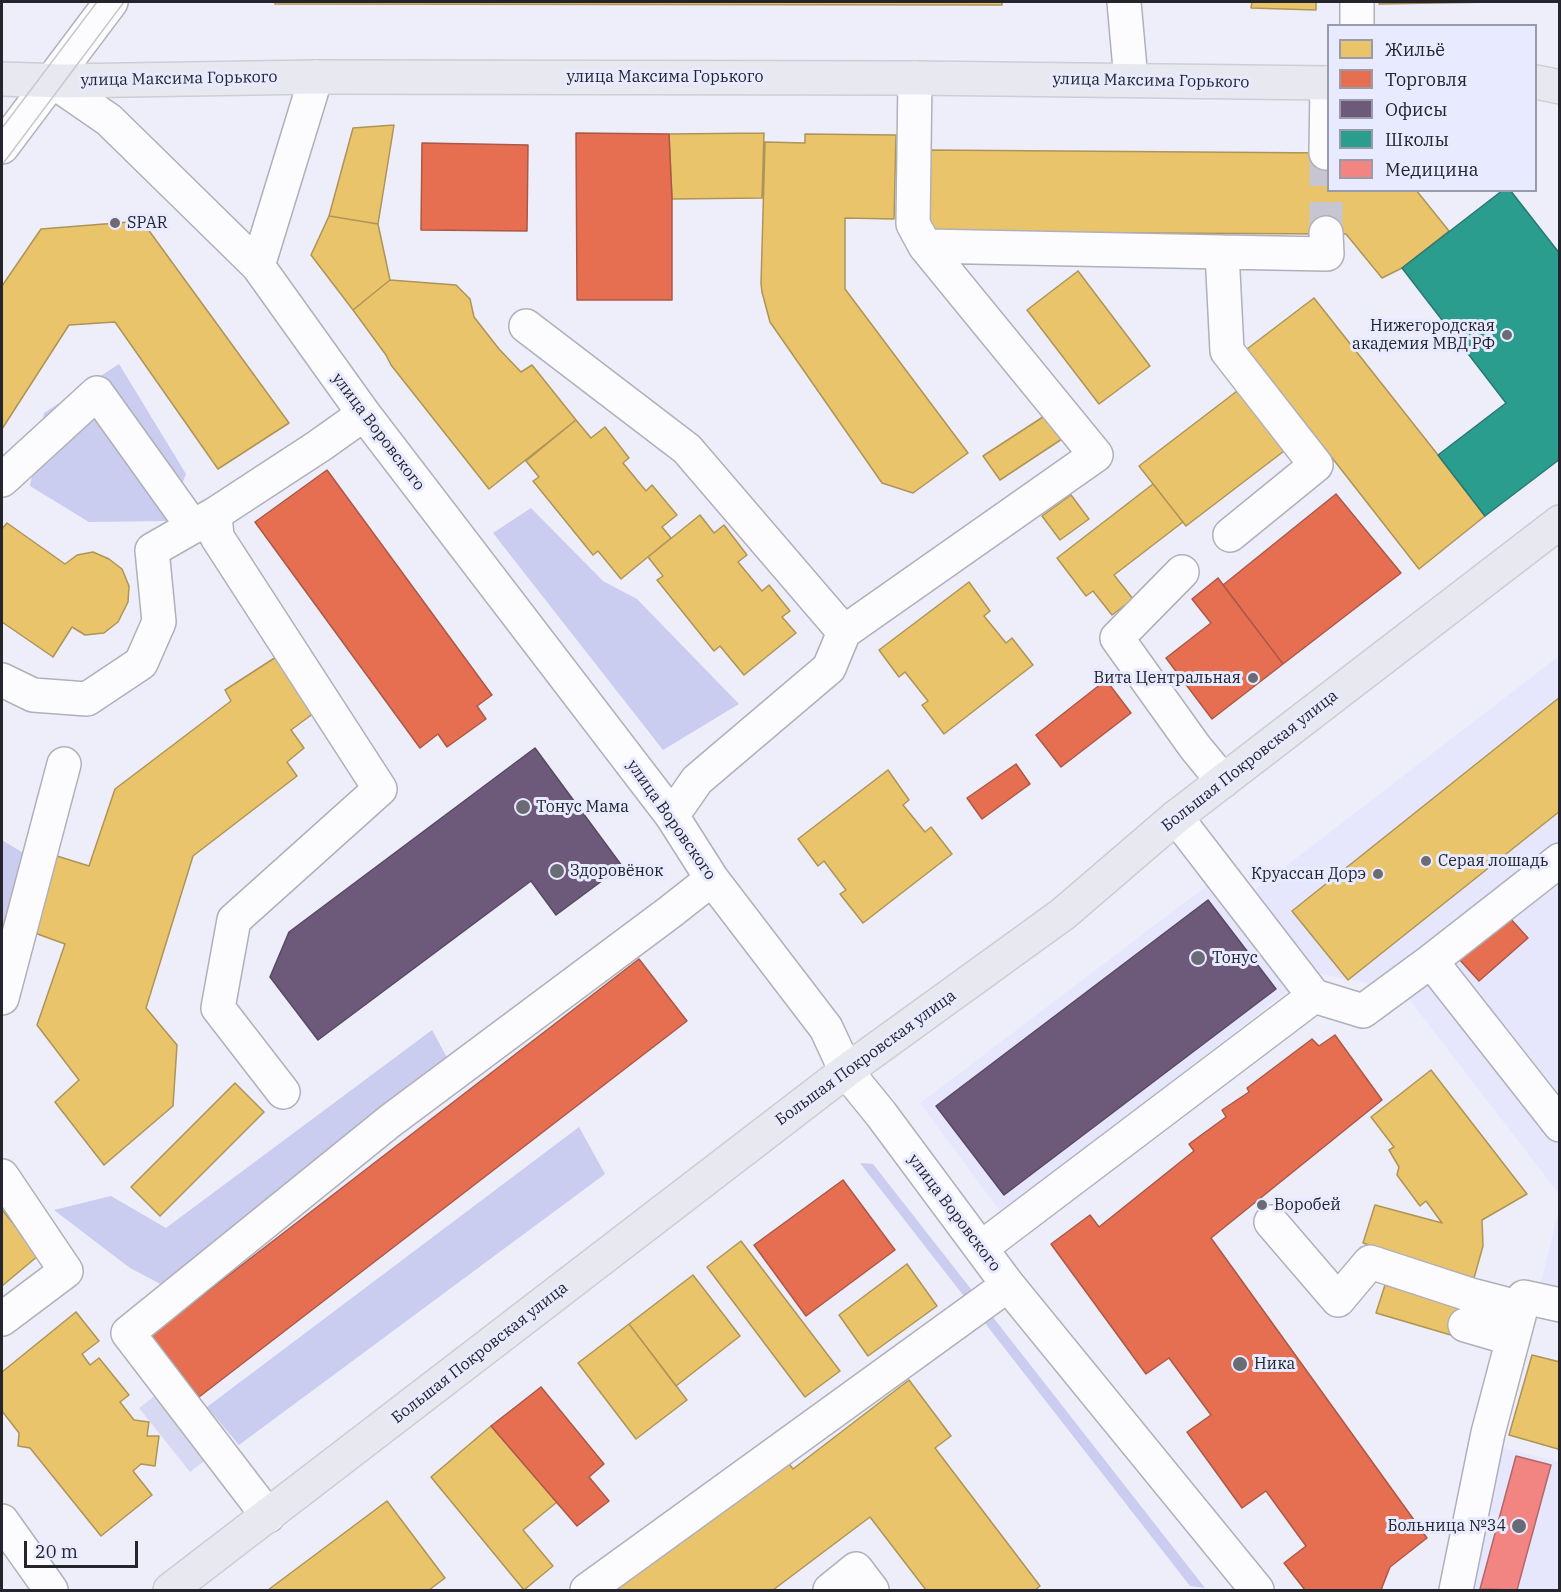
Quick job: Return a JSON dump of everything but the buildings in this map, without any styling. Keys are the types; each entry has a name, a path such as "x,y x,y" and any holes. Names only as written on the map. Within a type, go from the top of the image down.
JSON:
{"main road":[{"path":"1537,80 1560,75"},
{"name":"улица Максима Горького","path":"2,79 316,76 915,78 1327,83"},
{"path":"1537,80 1560,87"},
{"name":"Большая Покровская улица","path":"170,1590 846,1071 1063,914 1176,817 1560,522"}],"street":[{"path":"2,147 111,2"},
{"path":"1124,2 1131,80"},
{"path":"1357,2 1357,24"},
{"path":"258,266 316,76"},
{"path":"672,816 697,780 829,668 844,632 1096,455 925,246 913,224 915,78"},
{"name":"улица Воровского","path":"51,80 109,120 258,266 364,414 672,816 712,879 825,1028 846,1071 1008,1285 1257,1590"},
{"path":"1326,153 1327,118"},
{"path":"925,246 1327,254 1326,233"},
{"path":"1222,252 1227,351 1316,465 1230,535"},
{"path":"526,326 687,449 844,632"},
{"path":"2,480 97,393 217,537 380,789 234,920 218,1008 283,1092"},
{"path":"2,680 33,695 87,699 141,663 159,622 152,550 319,447 364,414"},
{"path":"1182,572 1117,638 1195,747 1223,781"},
{"path":"2,998 64,764"},
{"path":"1176,817 1314,996 1363,1011 1560,860"},
{"path":"268,1516 128,1333 390,1121 712,879"},
{"path":"1431,961 1560,1125"},
{"path":"981,1248 1314,996"},
{"path":"2,1176 66,1271 2,1319"},
{"path":"1271,1222 1338,1300 1370,1262 1471,1295 1521,1308"},
{"path":"587,1590 1008,1285"},
{"path":"1456,1590 1488,1433 1524,1297 1560,1305"},
{"path":"1465,1325 1513,1339"},
{"path":"2,1521 51,1590"},
{"path":"830,1590 856,1569 872,1590"}],"shaded area":[{"path":"119,364 186,474 167,521 89,522 30,486 44,413"},
{"path":"531,508 603,581 637,599 739,704 663,750 493,533"},
{"path":"1559,656 1559,1194 1402,990 1312,972 1002,1214 920,1103 1225,872 1247,896"},
{"path":"2,840 25,854 2,956"},
{"path":"432,1030 462,1085 185,1297 130,1268 54,1210 111,1196 166,1228"},
{"path":"579,1127 605,1174 239,1445 207,1407"},
{"path":"860,1163 873,1164 1205,1588 1190,1586"},
{"path":"1559,1209 1559,1320 1533,1315"},
{"path":"156,1395 207,1459 190,1472 139,1408"},
{"name":"Больница №34","path":"1499,1447 1559,1462 1559,1590 1460,1590"}],"tunnel":[{"path":"1326,153 1326,233"}],"tram line":[{"path":"2,128 97,2"},
{"path":"2,165 124,2"}],"place":[{"name":"SPAR","path":"115,223"},
{"name":"Нижегородская академия МВД РФ","path":"1507,335"},
{"name":"Вита Центральная","path":"1253,678"},
{"name":"Тонус Мама","path":"523,807"},
{"name":"Серая лошадь","path":"1426,861"},
{"name":"Здоровёнок","path":"557,871"},
{"name":"Круассан Дорэ","path":"1378,874"},
{"name":"Тонус","path":"1198,958"},
{"name":"Воробей","path":"1262,1205"},
{"name":"Ника","path":"1240,1364"},
{"name":"Больница №34","path":"1519,1526"}]}
